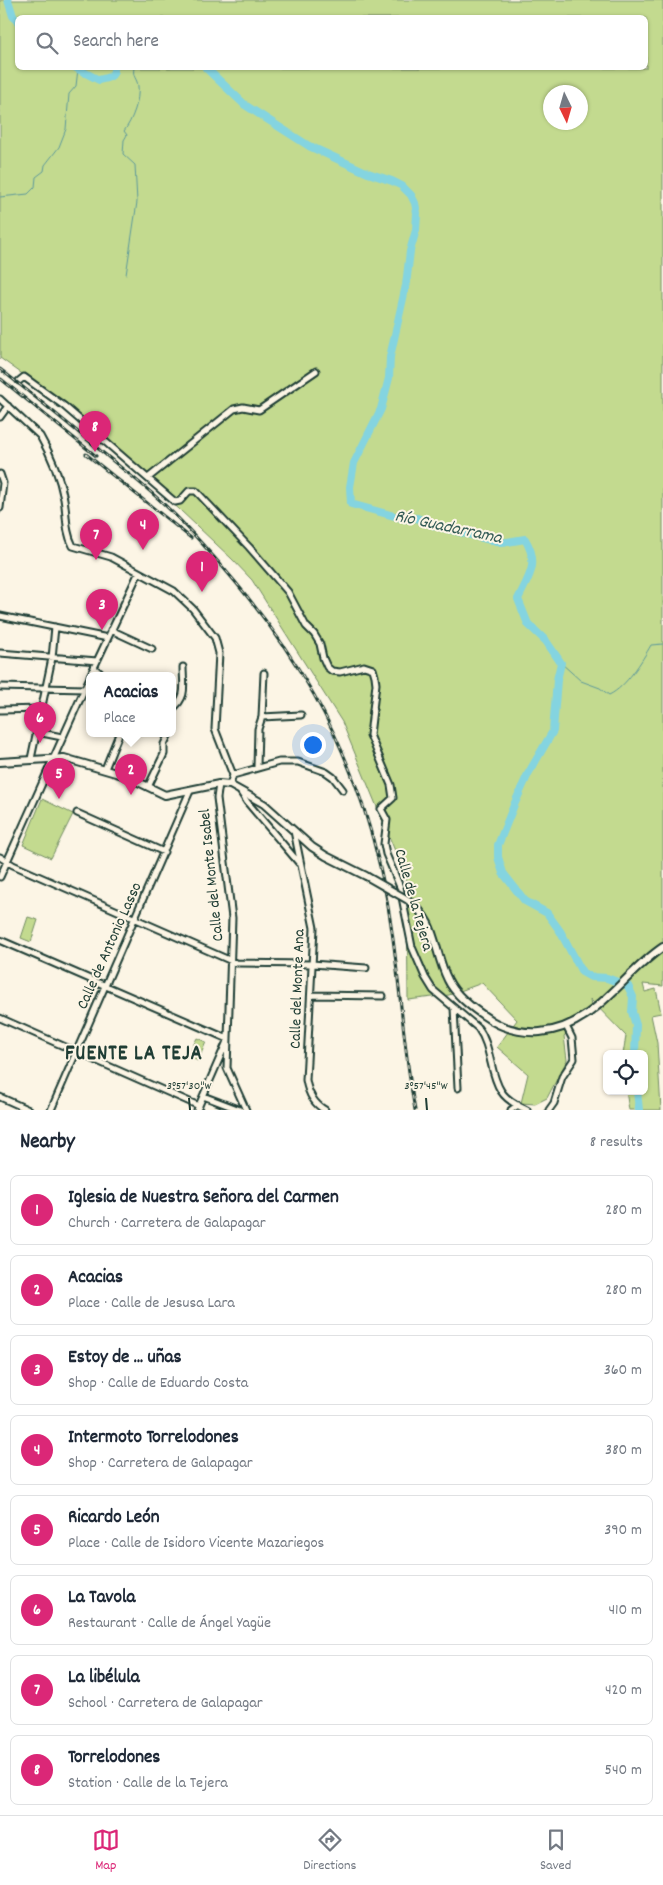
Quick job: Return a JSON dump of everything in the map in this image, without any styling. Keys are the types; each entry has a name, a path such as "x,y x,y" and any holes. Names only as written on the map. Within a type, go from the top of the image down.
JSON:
{"main road":[{"path":"0,762 64,758 126,776 165,795 219,784 230,785 239,789 264,804 306,843 326,856 408,900 420,912 433,932 450,985 477,1010 496,1023 523,1031 545,1031 566,1026 586,1016 663,947"}],"street":[{"path":"148,478 234,409 259,410 316,371"},
{"name":"Calle de la Tejera","path":"19,380 24,377 64,406 175,502 180,501 189,491 196,491 288,592 306,626 320,644 327,667 332,671 340,672 364,666 372,669 376,676 376,684 370,735 391,785 393,798 382,809 386,820 384,844 386,854 400,887 409,937 433,990 478,1028 484,1036 502,1093 527,1110"},
{"path":"0,399 40,436 44,443 60,483 68,533 73,546 111,557 174,591 193,609 208,628 218,646 219,653 216,729 233,775 230,785"},
{"path":"0,417 8,406"},
{"path":"0,474 3,483 0,508"},
{"path":"92,672 139,572"},
{"path":"0,616 108,638"},
{"path":"31,759 47,688 52,658 54,627"},
{"path":"111,630 152,649"},
{"path":"0,653 97,662"},
{"path":"176,706 183,698 183,667"},
{"path":"94,668 99,672"},
{"path":"257,767 258,729 262,717 264,673"},
{"path":"0,687 85,689 52,758 0,877"},
{"path":"0,710 42,709"},
{"path":"262,717 301,714"},
{"path":"37,732 62,737"},
{"path":"105,769 118,737"},
{"path":"148,787 164,754 164,744 168,737"},
{"path":"233,775 279,762 298,762 326,772 333,777 342,790"},
{"name":"Calle del Monte Isabel","path":"219,784 217,798 232,918 227,1068 246,1110"},
{"name":"Calle del Monte Ana","path":"239,789 247,802 300,864"},
{"name":"Calle de Antonio Lasso","path":"51,1110 190,791"},
{"path":"77,813 164,852"},
{"name":"Calle del Monte Ana","path":"294,831 314,928 306,1080 310,1093 320,1109"},
{"path":"300,864 301,845 306,843"},
{"path":"0,857 7,862 236,963 312,964 366,968"},
{"path":"0,940 228,1039 198,1108 0,1018"},
{"path":"310,995 383,996"},
{"path":"454,1008 458,1088"},
{"path":"550,1110 562,1078 574,1059 572,1038 566,1026"},
{"path":"203,1096 240,1110"},
{"path":"0,1098 29,1110"},
{"path":"511,1110 518,1105"}],"green space":[{"path":"0,0 663,0 663,986 643,984 645,992 656,989 661,1013 651,1015 657,1043 661,1110 629,1110 627,1095 648,1095 648,1050 624,1050 626,1036 590,999 591,1006 564,1036 567,1060 547,1098 535,1104 521,1103 528,1074 497,1047 517,1020 482,983 449,995 408,1000 407,880 342,722 252,580 77,413 0,358"},
{"path":"42,799 73,814 51,858 23,845"},
{"path":"28,917 38,920 31,942 21,938"},
{"path":"197,1038 206,1042 198,1061 188,1056"}],"waterway":[{"name":"Río Guadarrama","path":"8,0 15,18"},
{"path":"0,197 28,194 35,187 36,177 44,171 45,165 59,147 66,129 69,94 76,86 78,70"},
{"name":"Río Guadarrama","path":"80,70 99,80 108,78 114,70"},
{"path":"126,275 137,202 135,165 123,154 124,140 127,135 124,131 132,116 138,98 138,86 134,70"},
{"name":"Río Guadarrama","path":"208,70 245,105 309,146 402,186 411,195 415,203 417,213 416,230 410,251 406,285 390,357 389,378 381,409 354,463 350,487 351,504 405,519 417,518 436,526 501,543 525,539 532,556 532,563 529,576 518,599 528,624 546,641 561,663 557,680 553,731 528,774 514,805 498,845 498,857 503,873 525,901 547,913 560,931 582,972 591,977 607,978 628,986 633,997 632,1012 636,1025 635,1050"},
{"path":"561,663 581,681 600,688 609,695 627,680 651,645 663,644"},
{"name":"Río Guadarrama","path":"637,1095 639,1110"}],"railway":[{"path":"0,369 146,488 182,522 236,583 265,620 291,657 314,695 335,735 353,777 368,821 380,867 391,927 415,1110"},
{"path":"1,379 96,456"},
{"path":"86,454 191,538"}],"place":[{"name":"Torrelodones","path":"95,452"},
{"name":"Intermoto Torrelodones","path":"143,550"},
{"name":"La libélula","path":"96,560"},
{"name":"Iglesia de Nuestra Señora del Carmen","path":"202,592"},
{"name":"Estoy de ... uñas","path":"102,630"},
{"name":"La Tavola","path":"40,743"},
{"name":"Acacias","path":"131,795"},
{"name":"Ricardo León","path":"59,799"}],"district":[{"name":"FUENTE LA TEJA","path":"134,1055"}]}
